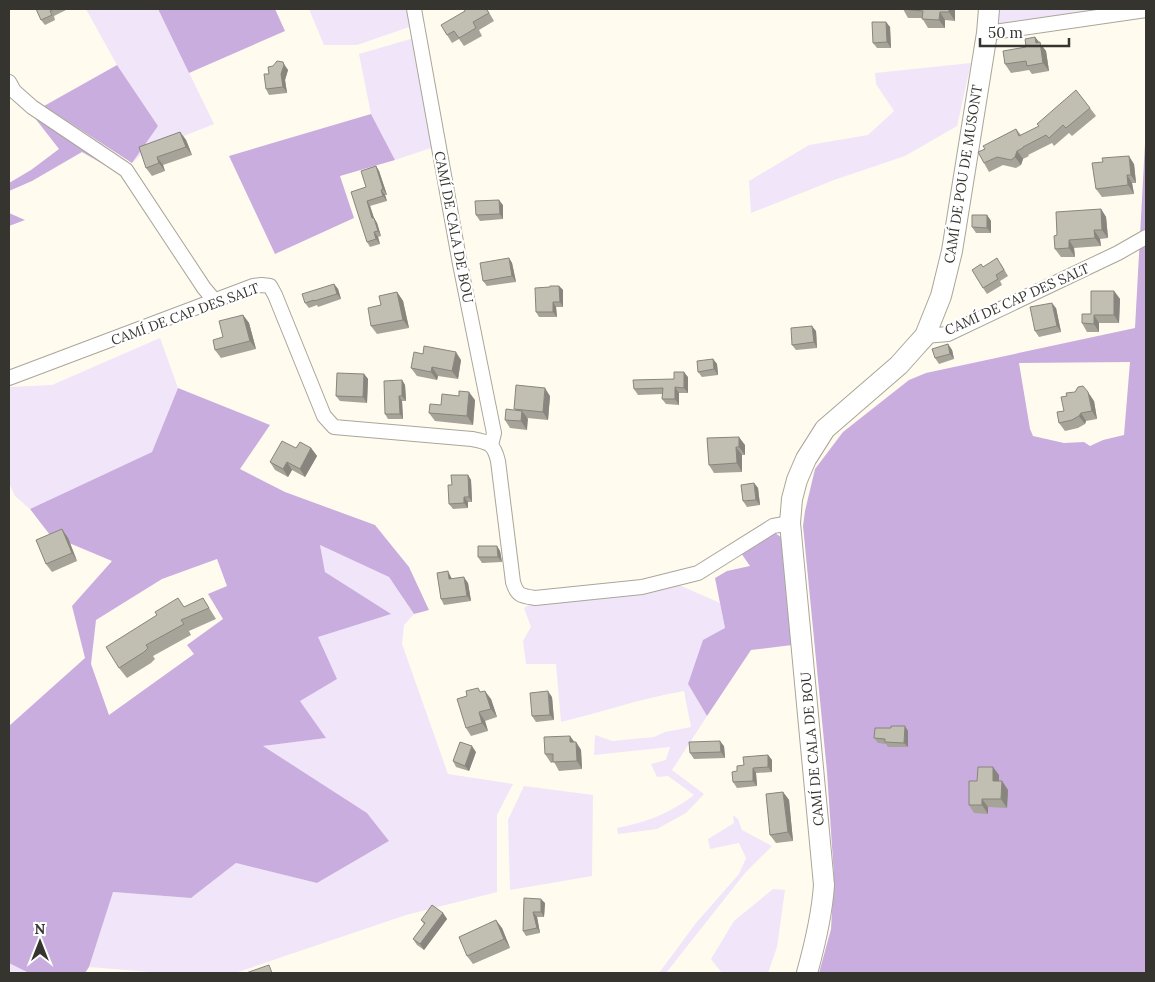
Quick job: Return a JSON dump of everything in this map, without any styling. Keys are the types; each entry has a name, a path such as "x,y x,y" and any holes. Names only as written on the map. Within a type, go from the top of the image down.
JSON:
{"street":[{"name":"CAMÍ DE CALA DE BOU","path":"414,9 460,264 494,433 491,445"},
{"name":"CAMÍ DE POU DE MUSONT","path":"925,336 941,296 952,250 987,33 988,9"},
{"path":"987,33 1146,10"},
{"path":"9,82 14,91 32,108 126,170 204,288 215,301"},
{"name":"CAMÍ DE CAP DES SALT","path":"925,336 948,334 1118,253 1146,237"},
{"name":"CAMÍ DE CAP DES SALT","path":"9,378 262,284 270,286 275,295 324,416 334,427 472,439 491,445"},
{"path":"491,445 495,450 498,461 513,582 516,591 523,597 535,598 642,587 698,573 773,526 790,523 792,499 797,480 806,459 825,429 899,365 925,336"},
{"name":"CAMÍ DE CALA DE BOU","path":"790,523 824,885 819,929 807,973"}],"shaded area":[{"path":"86,9 158,9 214,124 144,152 132,163 158,126 117,65"},
{"path":"158,9 275,9 285,31 189,73"},
{"path":"309,9 409,9 412,26 357,45 324,45"},
{"path":"999,9 1118,9 997,27"},
{"path":"414,38 432,146 431,148 395,160 371,114 359,54"},
{"path":"971,63 957,126 905,156 834,180 751,213 749,181 809,145 868,135 894,111 876,84 875,73"},
{"path":"117,65 158,126 132,163 44,106"},
{"path":"31,113 117,172 82,152 32,181 9,191 9,183 31,170 59,149"},
{"path":"371,114 395,160 340,176 354,218 275,254 229,156"},
{"path":"1146,125 1146,973 819,973 831,929 834,876 827,772 803,526 815,469 843,432 909,380 926,373 1135,328","holes":["1130,362 1124,435 1103,440 1090,446 1084,442 1064,443 1033,436 1030,429 1019,363"]},
{"path":"9,213 25,220 9,226"},
{"path":"160,338 178,388 152,452 30,509 15,496 9,483 9,387 52,385"},
{"path":"178,388 270,425 240,469 285,492 375,525 409,567 429,610 414,614 389,577 320,545 325,572 391,614 318,637 337,679 300,701 326,738 263,746 367,813 389,841 317,883 236,863 191,898 113,892 89,967 85,973 29,973 9,963 9,726 85,658 72,606 112,561 50,535 30,509 152,452","holes":["217,559 227,586 208,594 223,619 187,645 194,654 109,715 91,664 96,620 162,579"]},
{"path":"775,533 781,537 792,645 751,650 707,716 688,684 703,640 725,628 715,578 727,571 750,566 741,553"},
{"path":"320,545 389,577 414,614 404,625 402,644 448,774 513,784 497,815 497,892 406,915 235,973 163,973 89,967 112,892 191,898 236,863 317,883 389,841 367,813 262,746 325,738 300,701 317,637 390,614 325,572"},
{"path":"679,585 720,603 725,628 688,684 707,716 672,770 704,794 686,813 657,829 618,834 617,828 657,816 676,807 694,795 668,776 657,777 651,764 666,760 670,747 594,755 595,735 612,741 654,737 665,732 691,727 684,691 637,701 561,722 556,664 526,664 523,641 531,627 524,608 563,597 646,591"},
{"path":"524,786 593,795 592,876 510,890 508,820"},
{"path":"733,815 738,819 742,830 772,846 745,873 666,973 659,973 696,923 739,874 746,858 739,843 710,849 708,839 734,823"},
{"path":"773,889 785,890 777,947 768,973 722,973 711,959 734,921"},
{"path":"9,963 11,963 29,973 9,973"}],"building":[{"path":"36,9 54,9 50,11 52,15 41,20"},
{"path":"464,9 486,9 489,13 473,22 476,28 459,38 454,31 447,35 441,25 465,11"},
{"path":"903,9 949,9 949,12 940,12 939,20 922,19 923,11"},
{"path":"872,22 886,22 887,42 873,43"},
{"path":"1035,37 1036,43 1040,42 1043,63 1027,66 1026,61 1005,64 1003,51 1026,47 1025,39"},
{"path":"277,61 283,62 284,65 281,74 283,87 266,89 264,74 269,74 268,67 273,66"},
{"path":"1076,90 1090,108 1066,128 1063,125 1049,138 1046,135 1023,147 1017,151 1015,157 1011,160 997,157 984,163 978,152 985,149 983,146 1016,129 1019,136 1039,126 1037,124"},
{"path":"180,132 186,147 157,157 159,163 146,168 139,147"},
{"path":"1129,156 1131,175 1127,175 1128,185 1096,189 1092,163 1103,162 1102,158"},
{"path":"376,166 383,189 381,190 383,196 367,201 378,231 374,232 376,239 367,242 351,192 366,187 361,171"},
{"path":"499,200 500,214 476,215 475,201"},
{"path":"1101,209 1102,230 1094,230 1095,238 1069,240 1069,248 1055,249 1054,236 1057,235 1056,212"},
{"path":"972,215 987,215 987,228 972,227"},
{"path":"509,258 512,276 483,281 480,263"},
{"path":"997,258 1004,270 996,275 998,279 983,288 972,270 981,264 983,267"},
{"path":"334,284 337,294 305,303 302,294"},
{"path":"559,286 560,302 553,302 553,312 536,312 535,288"},
{"path":"1091,291 1114,291 1114,315 1094,315 1094,324 1082,323 1082,314 1091,314"},
{"path":"397,292 403,320 371,326 368,308 381,305 379,296"},
{"path":"1052,303 1057,326 1035,331 1030,307"},
{"path":"243,315 250,341 215,350 213,340 223,337 219,321"},
{"path":"812,326 814,342 792,345 791,328"},
{"path":"948,344 950,354 935,358 932,349"},
{"path":"424,346 456,352 452,371 432,367 431,372 411,368 414,352 423,354"},
{"path":"713,359 714,369 698,372 697,361"},
{"path":"674,372 684,372 684,388 675,387 675,399 662,399 663,388 634,389 633,380 674,379"},
{"path":"337,373 364,374 363,397 336,396"},
{"path":"402,380 402,396 399,396 400,414 385,414 384,381"},
{"path":"516,385 545,388 543,412 514,409"},
{"path":"1083,386 1088,392 1092,411 1081,413 1072,420 1059,423 1057,412 1064,411 1061,397 1067,396 1066,393 1075,392 1078,387"},
{"path":"459,391 469,392 467,416 429,413 430,404 441,405 442,394 459,396"},
{"path":"506,409 522,411 521,421 505,420"},
{"path":"739,437 739,447 736,447 737,463 709,465 707,438"},
{"path":"282,441 296,448 300,442 311,448 300,469 287,462 283,469 270,462"},
{"path":"451,475 468,475 469,497 464,497 464,503 449,504 448,485 452,485"},
{"path":"754,483 756,500 743,501 741,485"},
{"path":"62,529 72,553 46,564 36,540"},
{"path":"478,546 497,546 498,557 478,557"},
{"path":"448,571 449,579 464,577 467,596 441,599 437,573"},
{"path":"178,598 184,607 203,598 209,608 181,620 184,624 146,645 148,648 144,652 119,668 106,647 157,615 155,612"},
{"path":"478,688 480,692 485,691 491,709 479,712 482,723 466,728 457,699 467,696 466,691"},
{"path":"548,691 550,715 532,716 530,693"},
{"path":"891,726 905,726 904,743 885,742 885,739 874,738 875,728 891,728"},
{"path":"570,736 570,742 576,742 577,761 553,762 553,754 545,754 544,737"},
{"path":"720,741 721,752 690,753 689,742"},
{"path":"460,742 472,746 465,766 453,761"},
{"path":"768,755 768,767 753,768 753,781 733,782 732,772 737,771 737,766 744,765 743,757"},
{"path":"978,767 993,767 993,781 1002,781 1001,799 982,799 982,805 969,805 969,781 977,781"},
{"path":"783,792 788,832 770,835 766,794"},
{"path":"524,898 541,899 541,912 533,912 537,928 523,931"},
{"path":"432,905 443,913 420,944 413,939 425,923 421,920"},
{"path":"496,920 504,939 467,956 459,937"},
{"path":"269,965 272,973 246,973"}]}
